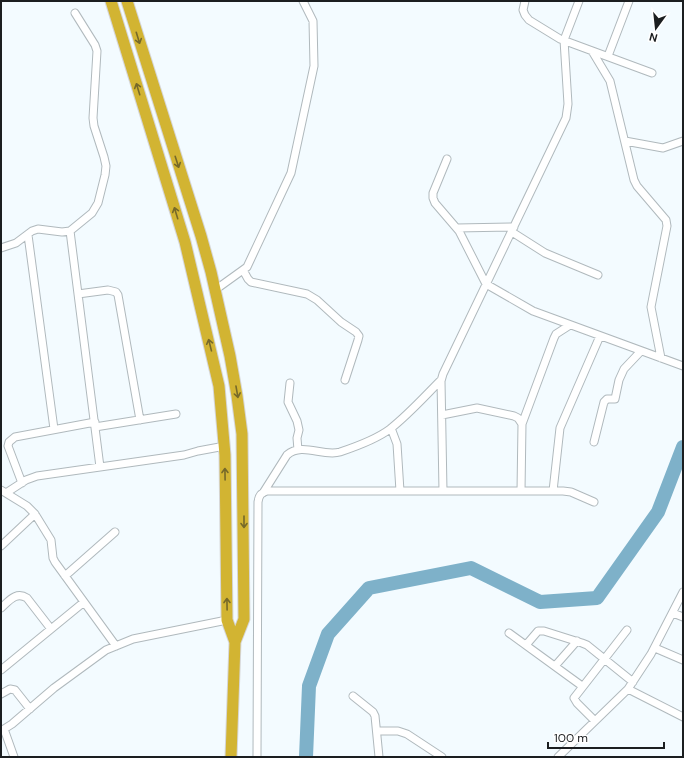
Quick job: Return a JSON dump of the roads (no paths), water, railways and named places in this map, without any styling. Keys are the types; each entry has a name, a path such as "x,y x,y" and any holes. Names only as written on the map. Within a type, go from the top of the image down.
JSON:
{"highway":[{"path":"111,1 185,242 219,386 225,446 227,620 235,642"},
{"path":"127,1 201,236 230,356 237,396 242,434 244,619 235,642 231,757"}],"street":[{"path":"215,290 247,267 291,173 314,66 314,29 311,14 303,1"},
{"path":"525,1 523,10 529,20 564,40 652,73"},
{"path":"443,491 441,380 566,118 568,104 564,40 579,1"},
{"path":"608,56 629,1"},
{"path":"1,248 16,243 38,229 62,232 70,231 92,213 95,208 106,166 93,118 97,51 95,45 75,13"},
{"path":"592,50 610,81 634,180 637,186 666,220 667,226 651,308 660,358"},
{"path":"625,141 663,148 683,141"},
{"path":"447,159 433,193 433,198 457,228 486,284 534,311 683,366"},
{"path":"457,228 513,229 545,253 598,275"},
{"path":"70,231 100,467"},
{"path":"28,234 54,430"},
{"path":"243,270 248,279 256,284 307,294 341,322 356,332 358,340 345,380"},
{"path":"78,294 108,290 116,292 118,295 140,420"},
{"path":"521,491 522,424 554,338 570,325"},
{"path":"553,491 560,428 600,336"},
{"path":"594,442 604,402 607,399 615,399 619,380 624,369 641,351"},
{"path":"256,757 259,496 263,493 287,455 292,451 339,452 375,437 391,428 441,380"},
{"path":"290,383 288,402 297,421 299,430 297,438 298,450"},
{"path":"442,414 482,408 514,416 518,418 522,424"},
{"path":"22,483 8,446 9,442 15,437 95,424 140,420 176,414"},
{"path":"391,428 397,444 400,491"},
{"path":"3,491 37,476 184,455 225,446"},
{"path":"3,491 27,506 35,514 50,536 53,558 116,646"},
{"path":"263,493 267,491 553,491 571,492 594,502"},
{"path":"1,546 35,514"},
{"path":"65,576 115,532"},
{"path":"558,757 628,689 655,648 683,592"},
{"path":"1,608 13,597 23,595 51,629"},
{"path":"1,670 84,602"},
{"path":"673,613 683,617"},
{"path":"14,757 3,730 54,688 106,650 133,639 227,620"},
{"path":"595,721 575,700 575,695 627,630"},
{"path":"526,645 538,631 544,631 577,641 587,645 633,682"},
{"path":"509,633 582,686"},
{"path":"555,666 577,641"},
{"path":"655,648 683,660"},
{"path":"1,694 10,689 15,690 30,709"},
{"path":"628,689 683,717"},
{"path":"353,696 374,712 379,757"},
{"path":"377,731 402,732 431,753 442,757"}],"waterway":[{"path":"306,757 309,686 328,634 369,588 471,568 540,602 597,598 658,512 683,447"}]}
